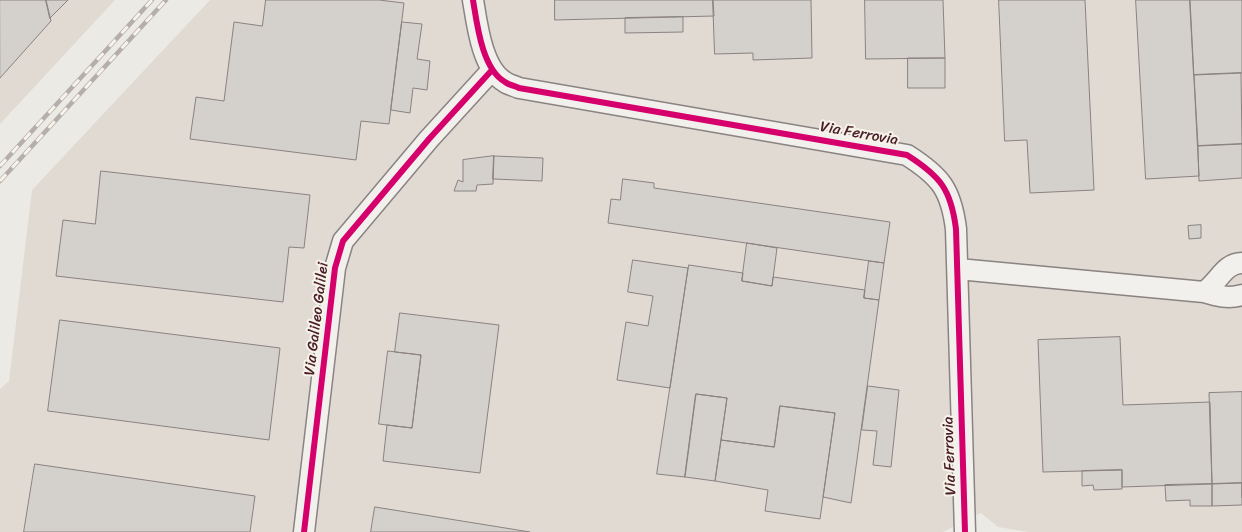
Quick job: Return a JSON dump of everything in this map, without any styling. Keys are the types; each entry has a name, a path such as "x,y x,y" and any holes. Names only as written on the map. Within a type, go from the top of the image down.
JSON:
{"street":[{"name":"Via Ferrovia","path":"473,0 483,50 492,70 504,82 519,88 907,155 928,169 944,187 954,206 958,269 965,532"},
{"name":"Via Galileo Galilei","path":"304,532 335,268 343,241 429,139 492,70"},
{"path":"1204,292 1214,286 1224,271 1234,263 1242,263"},
{"path":"958,269 1204,292 1221,297 1234,298 1242,295"}],"shaded area":[{"path":"0,0 115,0 0,124"},
{"path":"210,0 1242,0 1242,532 1028,532 998,527 981,513 943,532 0,532 0,389 9,381 32,190"}],"building":[{"path":"0,0 46,0 51,21 0,78"},
{"path":"46,0 68,0 50,18"},
{"path":"266,0 379,0 404,3 389,124 361,121 356,160 190,139 196,97 224,101 234,22 262,26"},
{"path":"555,0 713,0 714,16 555,20"},
{"path":"713,0 811,0 812,58 753,60 753,53 715,54"},
{"path":"865,0 943,0 945,58 866,59"},
{"path":"999,0 1085,0 1094,190 1030,193 1027,140 1005,141"},
{"path":"1136,0 1190,0 1199,176 1146,179"},
{"path":"1190,0 1242,0 1242,73 1194,75"},
{"path":"683,17 683,32 625,33 625,18"},
{"path":"402,22 422,24 417,59 430,61 427,90 413,88 410,113 391,110"},
{"path":"908,58 945,58 945,88 908,88"},
{"path":"1241,73 1242,144 1198,146 1194,75"},
{"path":"1242,144 1242,178 1199,181 1198,146"},
{"path":"494,156 543,158 542,181 493,179"},
{"path":"494,156 493,184 477,185 476,191 454,191 458,180 463,182 463,160"},
{"path":"101,171 310,195 304,248 289,247 283,302 56,276 63,220 95,224"},
{"path":"623,179 654,183 654,188 890,222 884,263 608,223 611,199 620,200"},
{"path":"1201,225 1201,238 1189,239 1188,226"},
{"path":"747,243 777,248 772,286 742,281"},
{"path":"633,260 688,268 670,388 617,380 626,322 648,326 653,296 628,292"},
{"path":"869,261 884,263 879,300 864,298"},
{"path":"689,265 743,273 742,281 772,286 773,277 865,290 864,298 879,300 851,503 823,497 835,413 780,406 774,447 721,440 727,398 696,394 685,477 657,474"},
{"path":"400,313 499,325 480,473 383,461 387,425 412,428 421,355 395,352"},
{"path":"60,320 280,348 269,440 48,411"},
{"path":"1120,337 1123,405 1210,402 1212,484 1122,487 1122,470 1043,472 1038,340"},
{"path":"388,351 421,355 412,428 379,424"},
{"path":"868,386 899,390 891,467 873,465 877,431 862,430"},
{"path":"1242,392 1242,483 1212,484 1209,393"},
{"path":"696,394 727,398 715,481 685,477"},
{"path":"780,406 835,413 820,519 765,511 768,490 715,481 721,440 774,447"},
{"path":"35,464 255,496 250,532 24,532"},
{"path":"1122,470 1122,489 1094,490 1093,485 1082,486 1082,471"},
{"path":"1242,483 1242,505 1212,506 1212,484"},
{"path":"1212,484 1212,506 1190,506 1190,500 1166,501 1165,485"},
{"path":"375,507 530,532 371,532"}],"railway":[{"path":"0,166 152,0"},
{"path":"0,181 166,0"}],"cycle path":[{"path":"473,0 479,33 486,57 497,76 510,85 519,88 907,155 936,177 942,185 951,204 956,229 965,532"},
{"path":"304,532 335,268 343,241 429,139 492,70"}]}
